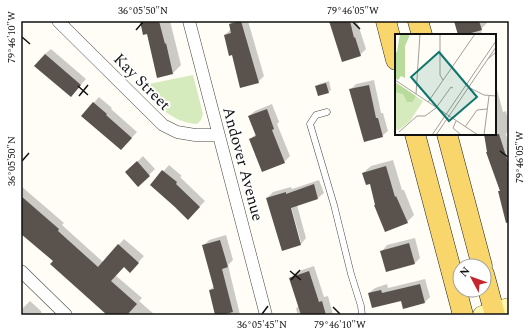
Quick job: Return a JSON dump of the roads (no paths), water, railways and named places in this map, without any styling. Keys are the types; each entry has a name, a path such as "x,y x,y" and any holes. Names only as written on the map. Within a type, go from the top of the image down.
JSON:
{"main road":[{"path":"386,21 395,56"},
{"path":"418,21 422,34"},
{"path":"415,135 462,315"},
{"path":"447,135 480,258"},
{"path":"491,298 495,312"}],"street":[{"name":"Kay Street","path":"58,21 163,125 177,132 195,135 218,135"},
{"name":"Andover Avenue","path":"189,21 266,315"},
{"path":"21,271 61,313"}],"lane":[{"path":"327,112 316,115 310,124 334,205 351,274 361,306 362,315"}]}
